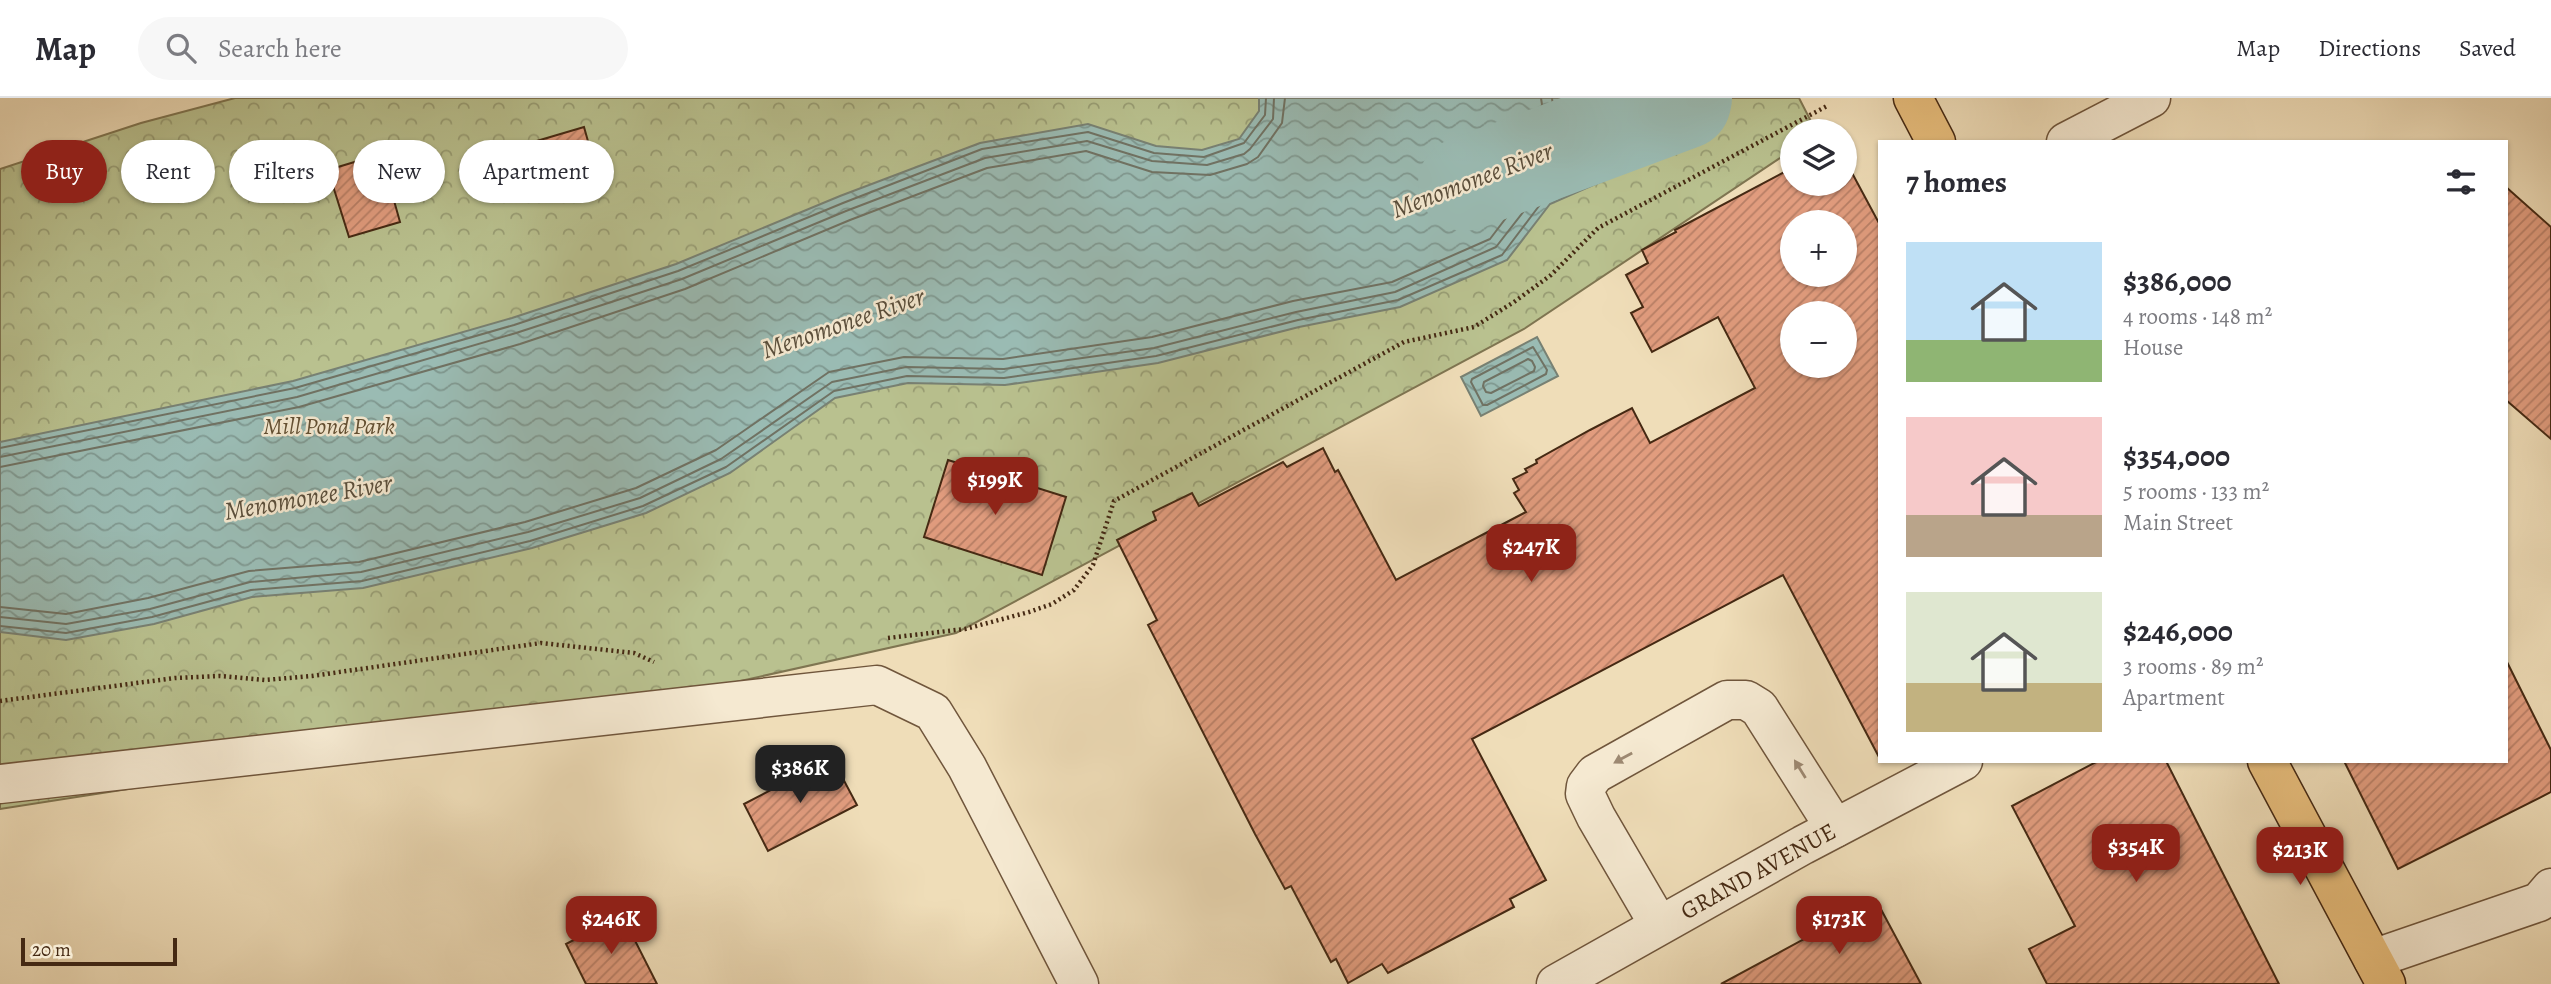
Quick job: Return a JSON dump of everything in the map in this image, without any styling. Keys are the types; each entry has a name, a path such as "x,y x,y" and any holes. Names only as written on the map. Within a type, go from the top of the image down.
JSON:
{"main road":[{"path":"1913,98 1935,140"},
{"path":"2268,763 2379,971"}],"street":[{"path":"2070,140 2151,98"},
{"path":"0,785 877,685 933,712 967,767 1079,984"},
{"path":"1659,925 1596,817 1586,794 1586,786 1595,774 1727,700 1746,700 1759,708 1835,828"},
{"name":"GRAND AVENUE","path":"1556,984 1835,828 1959,763"},
{"path":"2379,971 2539,902 2551,888"}],"path":[{"path":"876,639 965,629 1052,604 1074,590 1093,565 1114,501 1404,342 1474,327 1551,275 1598,228 1827,106"},
{"path":"0,701 175,678 220,676 265,680 312,676 541,643 634,653 655,663"}],"green space":[{"name":"Mill Pond Park","path":"235,98 1799,98 1810,119 1780,119 1780,158 1524,329 956,633 551,723 0,809 0,169 21,162 21,203 107,203 107,140 89,140"}],"water":[{"path":"1259,98 1566,98 1607,179 1550,204 1507,260 1400,307 1299,327 1158,363 1005,385 908,383 835,398 730,473 646,513 532,548 363,588 252,597 154,624 66,640 0,632 0,442 293,381 512,318 676,264 840,196 980,143 1088,124 1156,146 1202,150 1239,139 1259,111"},
{"path":"1537,337 1558,376 1481,416 1461,377"}],"building":[{"path":"584,127 588,140 540,140"},
{"path":"353,162 353,203 395,203 400,222 349,237 338,203 339,167"},
{"path":"1780,174 1780,196 1857,196 1857,182 1878,221 1878,755 1783,575 1472,739 1546,880 1510,899 1514,907 1388,973 1382,964 1348,983 1336,959 1331,962 1291,886 1285,889 1255,834 1148,625 1157,620 1117,540 1156,520 1153,512 1192,493 1199,506 1283,462 1287,467 1323,448 1335,472 1338,470 1396,580 1526,512 1514,493 1519,490 1513,479 1527,472 1525,469 1537,463 1536,460 1590,430 1632,408 1650,443 1755,388 1718,317 1652,352 1631,313 1643,307 1626,275 1648,263 1642,250 1676,232 1675,230"},
{"path":"2508,189 2551,227 2551,439 2508,402"},
{"path":"948,460 1066,497 1042,575 924,537"},
{"path":"2508,664 2551,750 2551,792 2398,869 2345,763 2508,763"},
{"path":"832,758 857,805 768,851 744,804"},
{"path":"2094,763 2167,763 2279,984 2047,984 2029,949 2075,926 2012,806"},
{"path":"1876,900 1921,984 1721,984"},
{"path":"622,915 657,984 586,984 566,944"}],"waterway":[{"name":"Menomonee River","path":"1465,184 1684,102 1685,98"}]}
